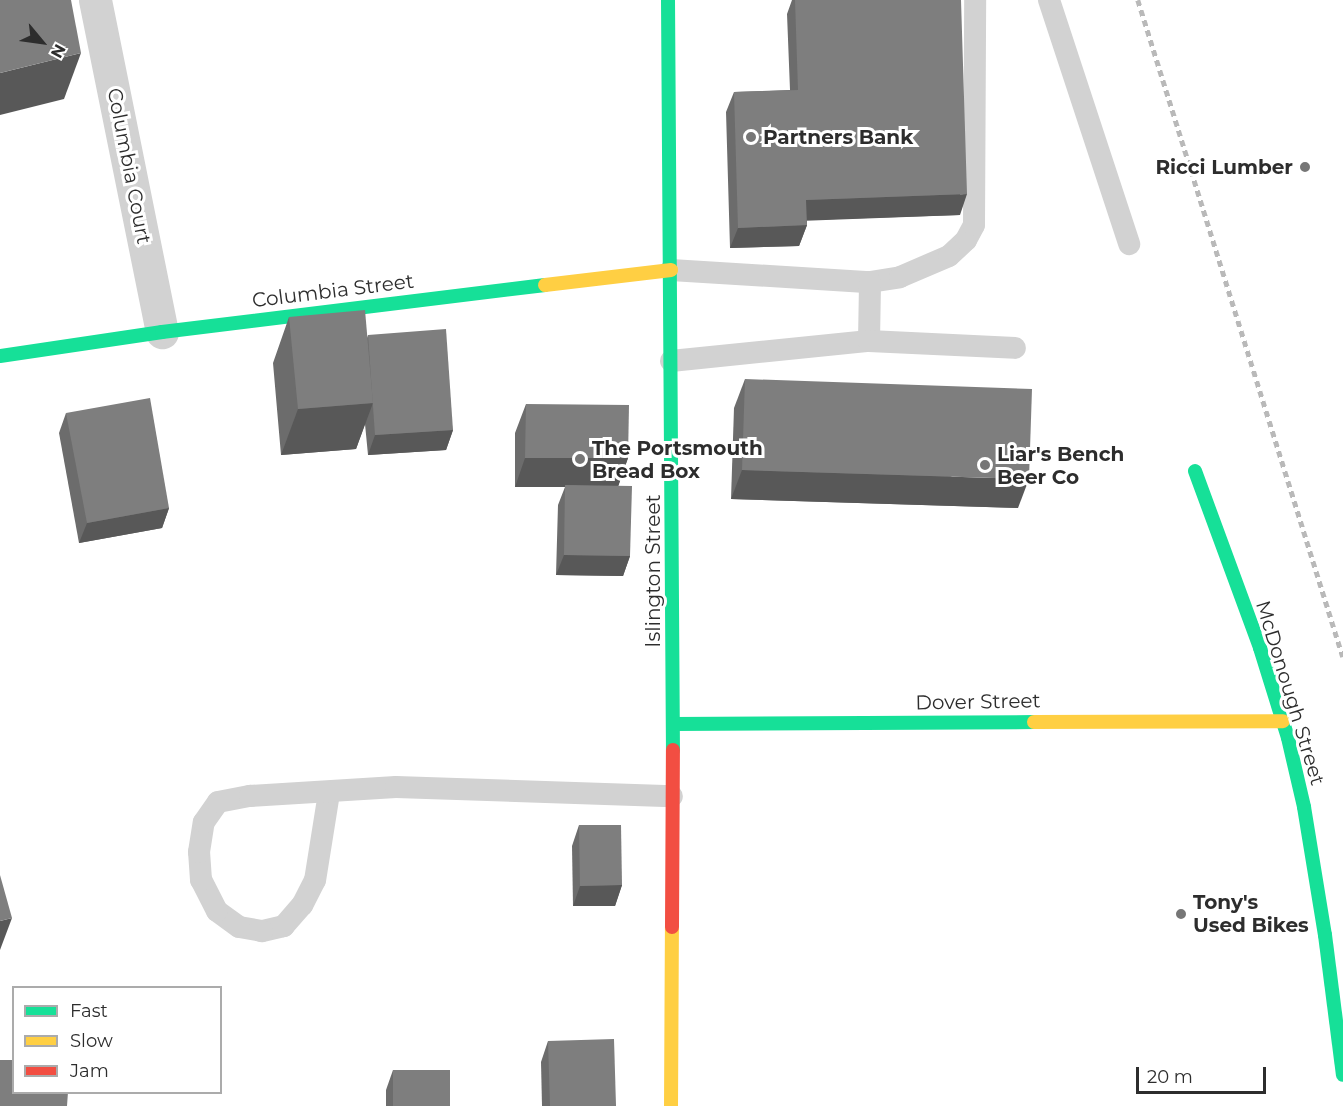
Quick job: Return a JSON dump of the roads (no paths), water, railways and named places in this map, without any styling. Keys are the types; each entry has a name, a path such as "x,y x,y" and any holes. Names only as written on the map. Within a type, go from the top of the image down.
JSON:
{"street":[{"name":"Columbia Court","path":"95,0 162,332"},
{"name":"Islington Street","path":"668,0 673,724 671,1106"},
{"name":"Columbia Street","path":"0,356 162,332 670,270"},
{"name":"McDonough Street","path":"1195,471 1260,648 1283,721 1304,807 1325,935 1343,1075"},
{"name":"Dover Street","path":"673,724 1283,721"}],"lane":[{"path":"670,270 870,282 900,277 949,256 966,240 974,225 975,0"},
{"path":"1049,0 1129,244"},
{"path":"869,341 870,282"},
{"path":"671,361 869,341 1016,348"},
{"path":"329,793 315,880 302,905 284,926 262,932 239,927 217,910 201,880 200,852 204,822 219,802 250,796 329,793 396,787 672,796"}],"railway":[{"path":"1138,0 1343,657"}],"place":[{"name":"Partners Bank","path":"751,137"},
{"name":"Ricci Lumber","path":"1305,167"},
{"name":"The Portsmouth Bread Box","path":"580,459"},
{"name":"Liar's Bench Beer Co","path":"985,465"},
{"name":"Tony's Used Bikes","path":"1181,914"}]}
